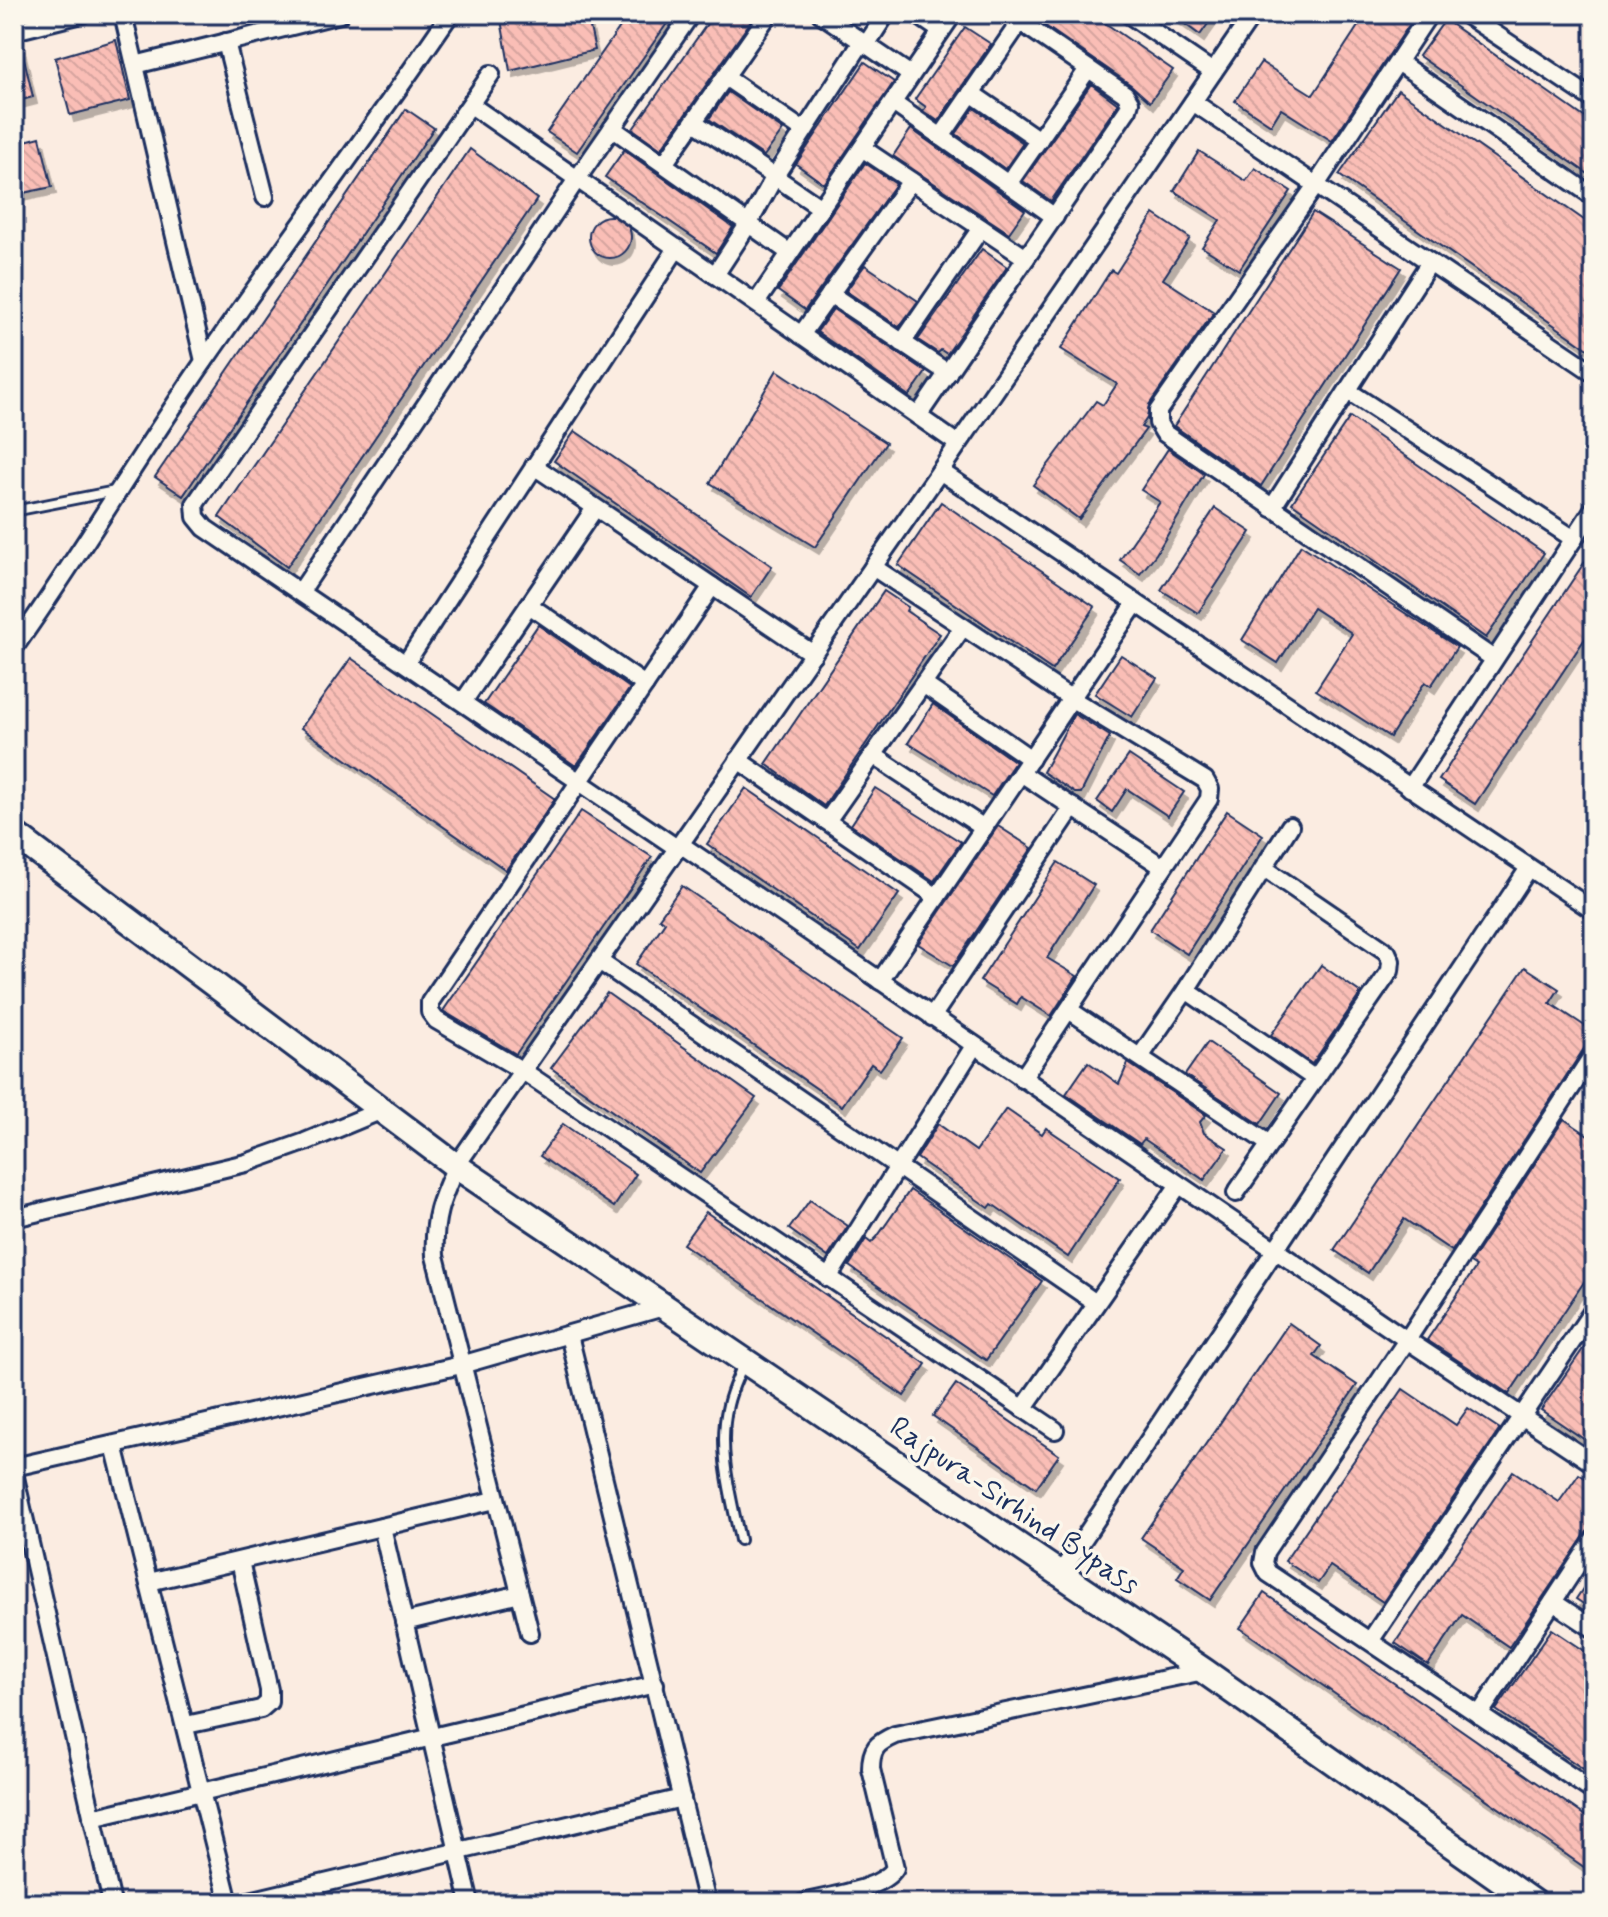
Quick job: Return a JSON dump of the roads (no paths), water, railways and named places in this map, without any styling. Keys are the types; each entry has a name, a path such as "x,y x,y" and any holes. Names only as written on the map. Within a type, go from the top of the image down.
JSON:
{"main road":[{"name":"Rajpura-Sirhind Bypass","path":"14,834 456,1166 1204,1671 1534,1903"}],"street":[{"path":"14,31 82,14"},
{"path":"123,14 204,361"},
{"path":"264,14 269,31"},
{"path":"135,65 340,14"},
{"path":"14,648 204,361 389,105 450,14"},
{"path":"301,591 691,14"},
{"path":"664,164 769,14"},
{"path":"821,14 911,75"},
{"path":"715,275 804,131 886,14"},
{"path":"916,14 941,31"},
{"path":"756,303 953,14"},
{"path":"1128,14 1213,72"},
{"path":"530,1633 435,1256 433,1225 456,1166 940,471 1253,14"},
{"path":"1429,14 1316,185 1158,411 1158,423 1164,433 1494,659"},
{"path":"1465,14 1594,100"},
{"path":"918,416 1130,102 1125,94 1014,18 971,93 941,137"},
{"path":"226,42 265,197"},
{"path":"1398,62 1594,197"},
{"path":"1008,184 1088,69"},
{"path":"491,74 195,504 196,517 205,528 880,981 1274,1252 1594,1464"},
{"path":"725,77 804,131"},
{"path":"971,93 1039,140"},
{"path":"1193,102 1594,373"},
{"path":"893,103 1055,217"},
{"path":"471,105 958,444"},
{"path":"694,122 821,208"},
{"path":"612,128 790,253"},
{"path":"862,148 1026,258"},
{"path":"801,335 911,181"},
{"path":"902,343 981,228"},
{"path":"406,663 677,248"},
{"path":"1272,508 1430,262"},
{"path":"830,294 948,373"},
{"path":"1348,391 1574,539"},
{"path":"534,466 813,654"},
{"path":"940,471 1594,911"},
{"path":"463,702 595,508"},
{"path":"1410,788 1594,508"},
{"path":"873,567 1072,699 1205,780 1210,789 1209,799 1022,1079"},
{"path":"712,586 430,1002 430,1012 436,1020 523,1071 1055,1430"},
{"path":"880,981 1136,603"},
{"path":"529,605 645,685"},
{"path":"827,821 963,627"},
{"path":"923,684 1073,807 1163,867"},
{"path":"873,755 984,828"},
{"path":"738,760 937,897"},
{"path":"932,1017 1073,807"},
{"path":"1140,1057 1290,826"},
{"path":"1236,1193 1390,971 1391,961 1387,952 1264,868"},
{"path":"1060,1574 1529,868"},
{"path":"599,961 1096,1303"},
{"path":"1186,990 1314,1078"},
{"path":"1069,1010 1268,1143"},
{"path":"828,1278 974,1046"},
{"path":"1594,1053 1588,1075 1265,1552 1263,1563 1268,1573 1594,1792"},
{"path":"14,1218 246,1163 382,1110"},
{"path":"1023,1409 1178,1186"},
{"path":"112,1903 14,1470 461,1365 667,1306"},
{"path":"1370,1641 1594,1309"},
{"path":"569,1335 707,1903"},
{"path":"114,1445 229,1903"},
{"path":"149,1582 495,1500"},
{"path":"382,1527 470,1903"},
{"path":"1479,1715 1594,1539"},
{"path":"186,1725 261,1709 269,1702 269,1690 240,1561"},
{"path":"404,1622 520,1594"},
{"path":"1553,1602 1594,1629"},
{"path":"803,1903 878,1883 890,1877 895,1868 871,1769 871,1752 879,1742 895,1735 1204,1671"},
{"path":"92,1818 655,1684"},
{"path":"241,1903 682,1798"}],"lane":[{"path":"14,511 120,490"},
{"path":"740,1540 724,1455 724,1428 728,1402 745,1359"}]}
